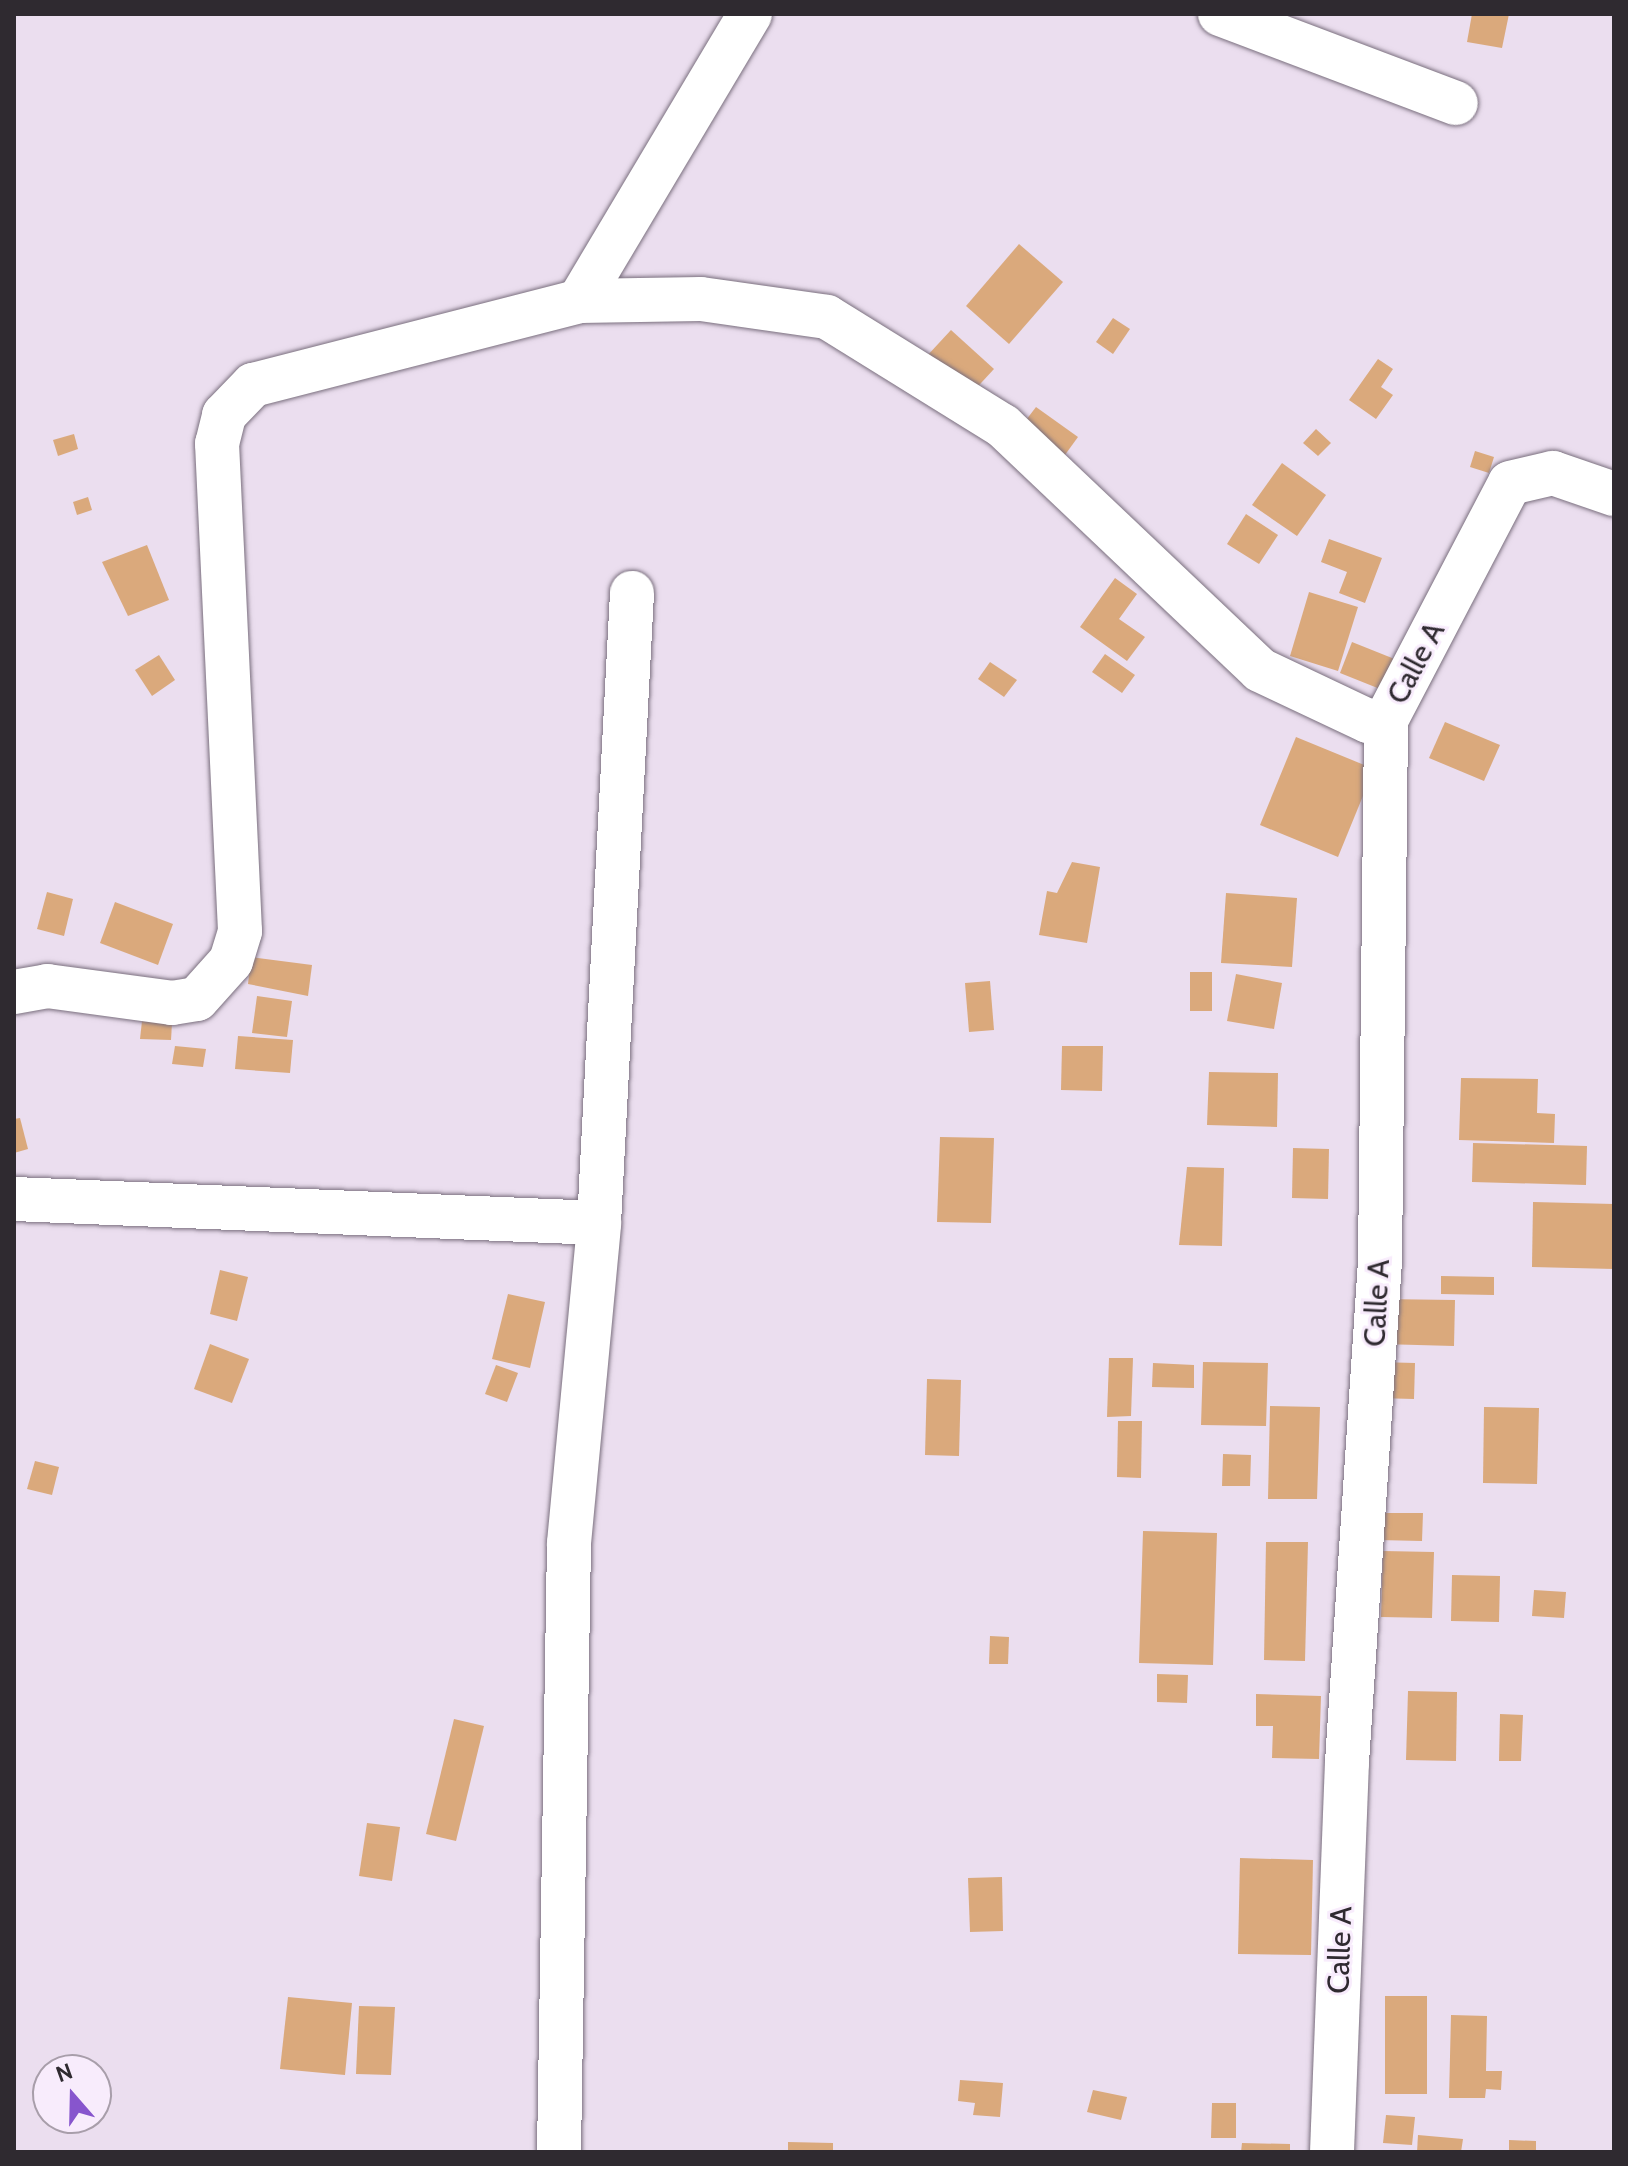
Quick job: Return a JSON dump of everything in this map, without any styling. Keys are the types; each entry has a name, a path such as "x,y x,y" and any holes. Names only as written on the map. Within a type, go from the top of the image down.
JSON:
{"street":[{"path":"579,301 750,14"},
{"path":"1220,14 1456,103"},
{"path":"14,992 47,986 172,1003 197,999 231,961 240,931 217,444 224,415 253,385 579,301 701,299 827,317 1003,426 1260,670 1368,721 1386,720"},
{"name":"Calle A","path":"1332,2152 1347,1762 1380,1261 1386,720 1510,483 1553,473 1614,494"},
{"path":"559,2152 569,1543 599,1223 632,593"},
{"path":"14,1199 599,1223"}],"building":[{"path":"1472,14 1509,14 1502,48 1467,42"},
{"path":"1019,244 1063,282 1009,344 966,306"},
{"path":"1113,318 1130,329 1113,354 1096,342"},
{"path":"951,330 994,369 969,396 926,357"},
{"path":"1378,359 1393,369 1381,387 1393,395 1376,419 1349,400"},
{"path":"1036,407 1078,437 1062,459 1020,428"},
{"path":"1316,429 1331,443 1318,456 1303,443"},
{"path":"74,434 78,449 58,456 53,440"},
{"path":"1475,451 1494,457 1489,473 1470,467"},
{"path":"1282,463 1326,495 1297,536 1252,505"},
{"path":"88,497 92,510 77,515 73,502"},
{"path":"1246,514 1278,535 1259,564 1227,544"},
{"path":"1329,539 1382,558 1365,603 1339,593 1347,572 1321,562"},
{"path":"147,545 169,600 128,616 102,562"},
{"path":"1115,578 1137,594 1119,619 1145,637 1127,661 1080,627"},
{"path":"1309,592 1358,607 1338,671 1290,656"},
{"path":"1352,642 1397,660 1385,691 1340,673"},
{"path":"1105,654 1135,675 1122,693 1092,672"},
{"path":"159,655 175,680 152,696 135,670"},
{"path":"990,662 1017,680 1004,697 978,679"},
{"path":"1445,722 1500,745 1484,781 1429,758"},
{"path":"1296,737 1374,769 1338,857 1260,825"},
{"path":"1072,862 1100,867 1087,943 1039,935 1047,891 1057,893"},
{"path":"47,892 73,899 64,936 37,929"},
{"path":"1226,893 1297,898 1292,967 1221,963"},
{"path":"115,902 173,924 158,965 100,943"},
{"path":"251,957 312,965 308,996 248,984"},
{"path":"1190,972 1212,972 1212,1011 1190,1011"},
{"path":"1236,974 1282,983 1274,1029 1227,1021"},
{"path":"990,981 994,1030 969,1032 965,983"},
{"path":"257,996 292,1001 287,1037 252,1033"},
{"path":"142,1021 172,1023 171,1040 140,1039"},
{"path":"238,1036 293,1040 290,1073 235,1069"},
{"path":"175,1046 206,1049 203,1067 172,1064"},
{"path":"1062,1046 1103,1046 1102,1091 1061,1090"},
{"path":"1209,1072 1278,1073 1277,1127 1207,1125"},
{"path":"1461,1078 1538,1079 1537,1113 1555,1114 1554,1143 1459,1140"},
{"path":"20,1118 28,1149 14,1153 14,1119"},
{"path":"940,1137 994,1138 991,1223 937,1222"},
{"path":"1473,1143 1587,1146 1586,1185 1472,1182"},
{"path":"1293,1148 1329,1149 1328,1199 1292,1198"},
{"path":"1187,1167 1224,1168 1222,1246 1179,1245"},
{"path":"1533,1202 1614,1204 1614,1269 1532,1267"},
{"path":"220,1270 248,1277 237,1321 210,1314"},
{"path":"1441,1276 1494,1277 1494,1295 1441,1294"},
{"path":"508,1294 545,1302 530,1368 492,1359"},
{"path":"1382,1299 1455,1300 1454,1346 1381,1344"},
{"path":"210,1344 249,1359 232,1403 194,1389"},
{"path":"1109,1358 1133,1358 1131,1416 1107,1417"},
{"path":"1203,1362 1268,1363 1266,1426 1201,1425"},
{"path":"1378,1362 1415,1363 1414,1399 1377,1398"},
{"path":"1153,1363 1194,1365 1194,1388 1152,1387"},
{"path":"496,1365 518,1373 507,1402 485,1394"},
{"path":"927,1379 961,1380 959,1456 925,1455"},
{"path":"1270,1406 1320,1407 1317,1499 1268,1499"},
{"path":"1484,1407 1539,1408 1537,1484 1483,1483"},
{"path":"1118,1421 1142,1421 1141,1478 1117,1477"},
{"path":"1223,1454 1251,1455 1250,1486 1222,1486"},
{"path":"35,1461 59,1467 52,1495 27,1489"},
{"path":"1379,1513 1423,1513 1422,1541 1378,1540"},
{"path":"1143,1531 1217,1533 1213,1665 1139,1663"},
{"path":"1266,1542 1308,1542 1305,1661 1264,1660"},
{"path":"1383,1551 1434,1552 1432,1618 1381,1617"},
{"path":"1452,1575 1500,1576 1499,1622 1451,1621"},
{"path":"1534,1590 1566,1592 1564,1618 1532,1616"},
{"path":"990,1636 1009,1637 1008,1664 989,1664"},
{"path":"1157,1674 1188,1675 1187,1703 1157,1702"},
{"path":"1408,1691 1457,1692 1456,1761 1406,1760"},
{"path":"1256,1694 1321,1696 1319,1759 1272,1758 1273,1726 1256,1726"},
{"path":"1500,1714 1523,1715 1521,1761 1499,1761"},
{"path":"454,1719 484,1726 456,1841 426,1834"},
{"path":"367,1823 400,1827 392,1881 359,1876"},
{"path":"1240,1858 1313,1860 1311,1955 1238,1954"},
{"path":"1002,1877 1003,1931 970,1932 968,1878"},
{"path":"1385,1996 1427,1996 1427,2094 1385,2094"},
{"path":"288,1997 352,2003 345,2075 280,2069"},
{"path":"359,2006 395,2007 391,2075 356,2074"},
{"path":"1451,2015 1487,2016 1486,2071 1502,2071 1501,2090 1486,2089 1485,2098 1449,2098"},
{"path":"960,2080 1003,2083 1000,2117 973,2115 975,2103 958,2101"},
{"path":"1093,2090 1127,2097 1121,2120 1087,2112"},
{"path":"1212,2103 1236,2103 1236,2138 1211,2138"},
{"path":"1386,2115 1415,2117 1412,2145 1383,2143"},
{"path":"1418,2135 1463,2139 1461,2152 1417,2152"},
{"path":"1509,2140 1536,2141 1536,2152 1509,2152"},
{"path":"788,2142 833,2143 833,2152 788,2152"},
{"path":"1242,2143 1290,2144 1290,2152 1241,2152"}]}
